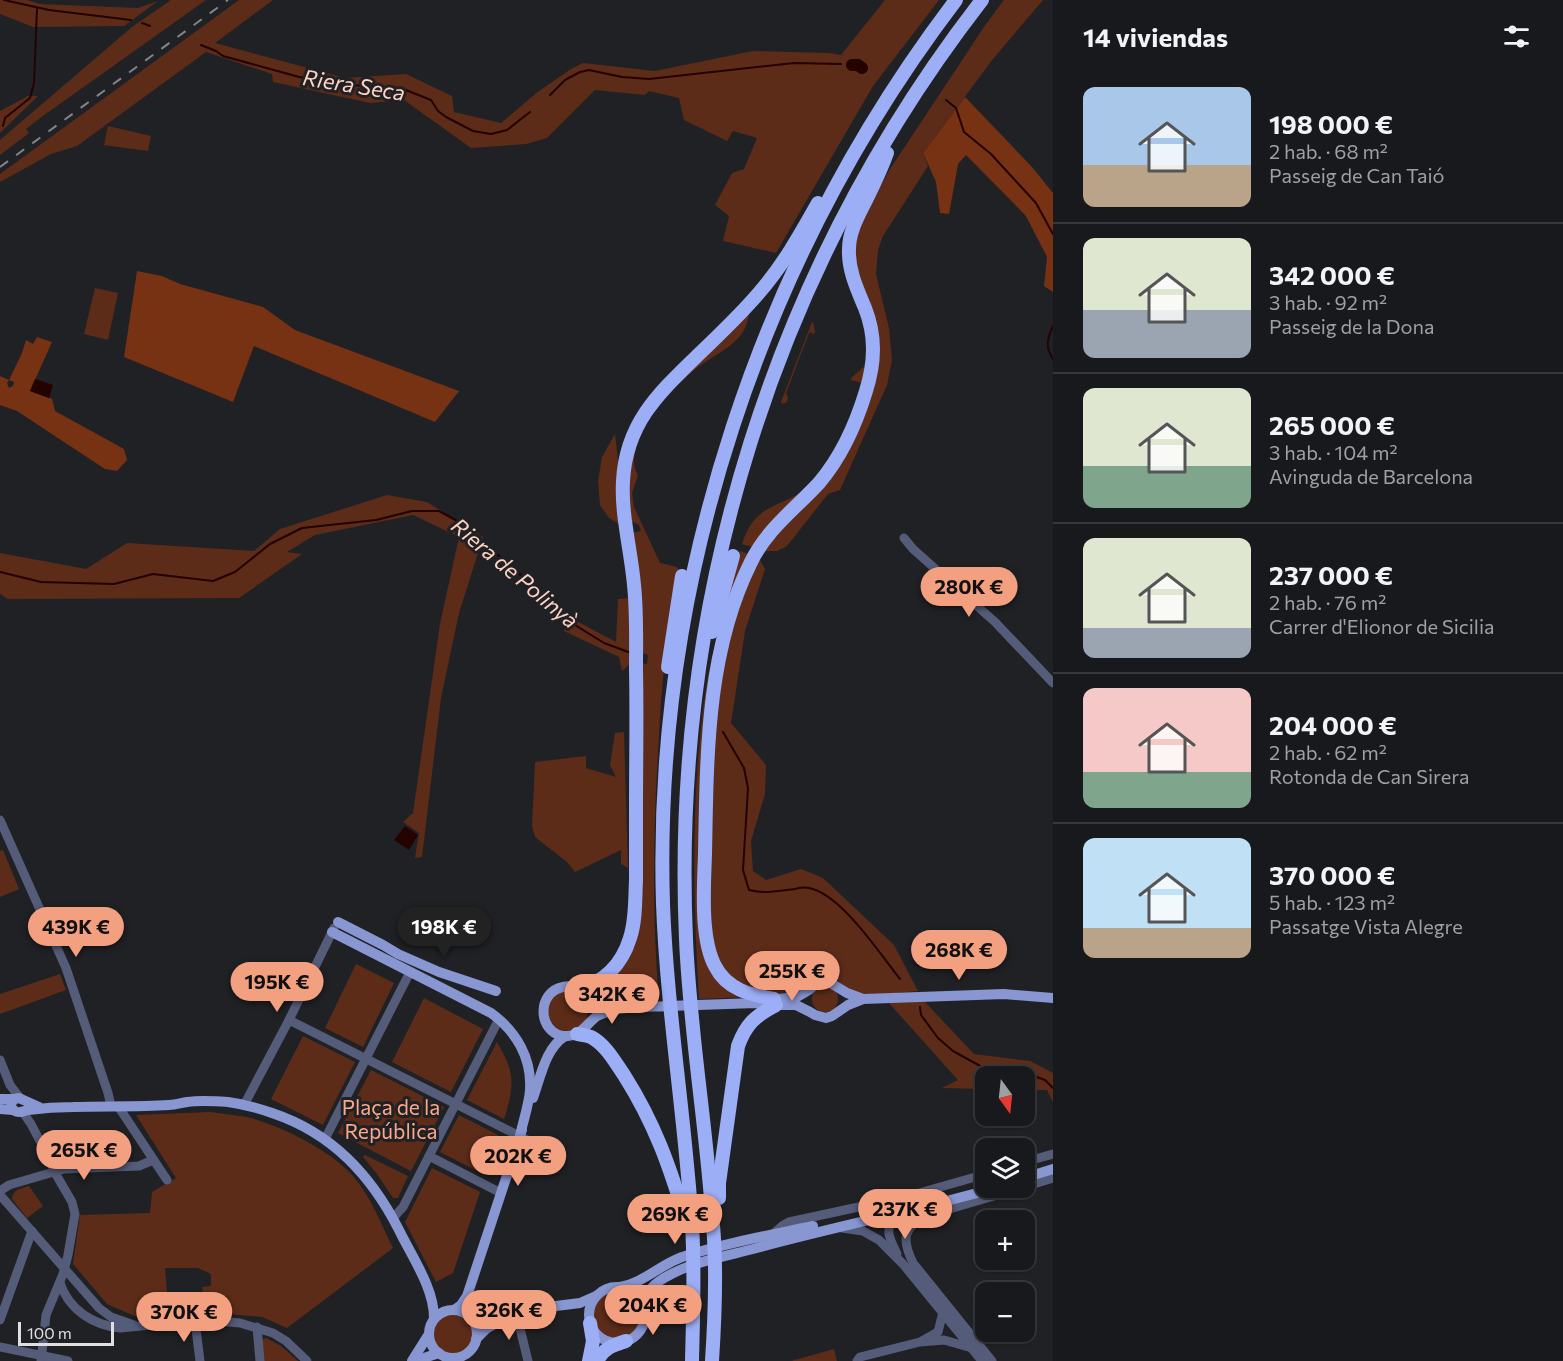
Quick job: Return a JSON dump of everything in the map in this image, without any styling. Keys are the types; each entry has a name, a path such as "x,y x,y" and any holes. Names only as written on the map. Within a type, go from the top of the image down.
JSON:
{"highway":[{"path":"668,753 676,677 693,582 712,500 742,402 776,313 807,243 837,185 917,52 956,0"},
{"path":"712,1361 714,1232 691,1014 684,858 687,785 696,685 711,592 724,534 746,456 770,383 794,322 834,236 878,153 937,60 982,0"},
{"path":"577,988 592,985 611,972 627,947 633,927 636,847 636,599 623,493 624,469 630,442 641,419 662,390 732,322 769,281 802,231 856,136 887,100"},
{"path":"775,1002 739,990 719,974 712,959 705,930 706,818 711,704 727,627 739,591 756,553 771,530 817,485 836,460 850,434 866,393 872,369 874,346 868,316 851,270 849,246 855,222 885,160 903,113"},
{"path":"843,245 856,212 885,160"},
{"path":"696,685 734,556"},
{"path":"682,576 667,681 668,753 663,879 670,1016 680,1098 692,1245 694,1282 692,1361"},
{"path":"714,1232 720,1218 719,1183 738,1046 743,1032 751,1021 775,1002"},
{"path":"571,1035 591,1037 605,1048 646,1113 672,1173 692,1245"},
{"path":"589,1321 593,1341 590,1361"},
{"path":"597,1361 605,1350 626,1341"}],"main road":[{"path":"336,934 348,936 425,974 495,994 399,954 338,922"},
{"path":"336,934 490,1013 515,1035 526,1058 530,1090 520,1136"},
{"path":"775,1002 797,996 817,982 823,981 863,999"},
{"path":"835,985 839,989 842,1001 837,1012"},
{"path":"434,1318 461,1305 467,1296 549,1053 550,1040 543,1016 545,1000 550,993 564,986 581,989 600,1004 625,1008"},
{"path":"808,990 806,1001 810,1012"},
{"path":"549,1053 558,1041 585,1029 605,1012 625,1008 775,1002 796,1005 826,1018 863,999 1004,994 1053,998"},
{"path":"590,998 592,1011 590,1023"},
{"path":"547,1026 554,1032 571,1035"},
{"path":"13,1101 40,1107 171,1105 211,1101 244,1105 284,1117 325,1139 360,1169 376,1190 393,1218 430,1293 434,1318 429,1334 413,1361"},
{"path":"1035,1171 1053,1167"},
{"path":"1035,1174 1053,1167"},
{"path":"476,1338 502,1320 562,1304 584,1302 607,1288 634,1283 680,1258 975,1187"},
{"path":"562,1304 580,1310 603,1339 614,1342 626,1341 640,1330 644,1318 646,1296 652,1287 677,1272 704,1262 975,1193"},
{"path":"620,1287 633,1292 640,1299 644,1310"},
{"path":"430,1293 451,1310 470,1318 502,1320"},
{"path":"429,1334 431,1343 439,1353 446,1357 452,1358 468,1352 474,1344 476,1330 470,1318 467,1296"},
{"path":"589,1321 591,1303 596,1296"},
{"path":"413,1361 439,1353"}],"street":[{"path":"904,538 913,549 995,622 1053,683"},
{"path":"0,822 66,968 114,1106 167,1180"},
{"path":"244,1105 336,934 338,922"},
{"path":"325,1139 411,972"},
{"path":"393,1218 403,1207 498,1018"},
{"path":"289,1020 555,1154"},
{"path":"0,1059 13,1101 31,1124 72,1202 74,1211 68,1255 60,1283 46,1315 41,1359"},
{"path":"1035,1159 1053,1154"},
{"path":"429,1156 501,1193"},
{"path":"138,1326 111,1317 99,1308 0,1193 9,1185 54,1171 140,1166 153,1160"},
{"path":"772,1235 789,1222 894,1200 975,1177"},
{"path":"1035,1183 1053,1178"},
{"path":"986,1198 915,1221 906,1232 906,1250 913,1263 992,1361"},
{"path":"900,1213 890,1224 888,1232 903,1264"},
{"path":"838,1227 863,1231 879,1240 903,1264 982,1361"},
{"path":"0,1320 32,1231"},
{"path":"60,1283 67,1298 84,1316 107,1327 223,1320 273,1333 286,1341 307,1361"},
{"path":"920,1342 938,1332 943,1312"},
{"path":"517,1316 528,1361"},
{"path":"195,1321 200,1361"},
{"path":"257,1327 260,1361"},
{"path":"857,1361 860,1357 920,1342 945,1340 972,1348"},
{"path":"0,1347 41,1359 68,1361"}],"green space":[{"path":"0,0 138,8 158,1 124,26 33,27 0,14"},
{"path":"171,0 206,0 40,118 26,129 29,133 0,155 0,140 132,27"},
{"path":"239,0 273,0 215,43 345,78 406,74 452,96 454,112 501,123 539,91 583,63 655,71 753,51 841,55 885,0 939,0 873,86 776,253 723,241 729,216 715,205 732,173 744,169 757,138 733,131 727,141 684,120 679,98 649,91 645,95 595,90 547,138 526,144 471,148 404,100 370,103 273,82 272,74 206,52 77,146 51,154 0,182 0,174"},
{"path":"1004,0 1043,0 993,59 923,153 928,166 883,236 878,250 876,274 889,328 892,360 887,385 840,490 828,494 787,546 777,551 763,551 834,473 876,379 880,350 875,319 853,256 855,237 865,214 890,169"},
{"path":"28,96 38,96 0,133 0,111"},
{"path":"108,126 151,136 148,151 104,145"},
{"path":"95,288 118,293 108,340 84,334"},
{"path":"749,311 743,332 736,340 692,372 660,405 641,433 635,452 634,464 638,475 632,493 634,507 660,563 677,567 680,571 664,667 656,784 654,907 659,1000 601,999 591,992 591,989 627,954 640,663 647,664 648,655 640,652 631,533 641,531 639,525 633,522 630,524 626,511 630,453 652,406"},
{"path":"812,322 815,332 813,335 812,332 809,333 786,393 787,402 782,404 781,402"},
{"path":"868,360 871,362 857,410 835,456 814,483 775,522 756,548 742,544 748,529 764,511 802,491 829,460 848,423 863,383 851,380 851,378 866,365"},
{"path":"615,434 621,525 609,518 600,505 598,481 602,457"},
{"path":"387,495 427,502 483,537 459,613 441,698 422,857 415,858 419,833 403,822 413,813 440,624 459,537 413,515 315,535 287,552 302,554 239,598 8,599 0,594 0,553 86,569 127,543 254,551 280,529"},
{"path":"740,551 752,555 713,671 704,947 748,997 699,999 694,850 700,739 704,702 719,626"},
{"path":"759,558 765,569 745,631 731,723 766,765 765,794 751,841 753,871 766,880 801,869 823,878 894,945 918,991 861,993 851,990 835,979 822,977 793,992 764,992 745,986 731,978 717,958 710,919 709,879 717,703 729,641 742,599"},
{"path":"631,598 630,664 622,671 619,657 564,631 569,617 616,642 618,599"},
{"path":"624,732 628,868 621,864 621,850 575,872 567,862 535,837 532,826 535,762 586,756 586,768 616,777 610,765 615,733"},
{"path":"3,850 19,889 0,897 0,851"},
{"path":"356,964 394,983 363,1047 325,1028"},
{"path":"60,974 66,990 0,1014 0,994"},
{"path":"825,986 834,990 838,999 834,1008 825,1012 816,1008 812,999 816,990"},
{"path":"568,991 582,997 588,1011 582,1025 568,1031 554,1025 548,1011 554,997"},
{"name":"Plaça de la República","path":"424,998 483,1029 451,1092 392,1062"},
{"path":"924,1001 974,1054 1030,1061 1053,1073 1053,1102 1047,1090 1035,1090 1035,1066 975,1066 975,1089 942,1088 958,1080 888,1002"},
{"path":"303,1036 355,1062 323,1125 271,1099"},
{"path":"497,1042 507,1062 511,1079 510,1097 504,1119 467,1100"},
{"name":"Plaça de la República","path":"371,1070 444,1107 411,1171 338,1133"},
{"path":"210,1112 247,1117 274,1126 304,1140 331,1157 352,1175 365,1192 393,1248 287,1328 262,1317 205,1312 202,1287 211,1286 211,1274 198,1268 165,1268 169,1314 137,1317 107,1304 73,1264 80,1215 150,1213 152,1192 176,1178 136,1115"},
{"path":"459,1115 498,1135 485,1175 440,1152"},
{"path":"365,1155 408,1176 398,1198 393,1198 363,1157"},
{"path":"432,1168 480,1192 453,1273 436,1282 405,1222"},
{"path":"29,1186 43,1206 27,1218 12,1199 15,1191"},
{"path":"617,1286 632,1291 640,1299 645,1314 640,1329 632,1337 617,1342 602,1337 594,1329 589,1314 594,1299 602,1291"},
{"path":"453,1310 470,1317 477,1334 470,1351 453,1358 436,1351 429,1334 436,1317"},
{"path":"266,1338 281,1346 298,1361 263,1361 261,1340"},
{"path":"834,1349 837,1361 791,1361"}],"shaded area":[{"path":"965,97 1032,167 1053,193 1053,292 1044,286 1047,257 1026,216 966,155 958,164 949,214 940,213 936,182 923,153"},
{"path":"137,271 162,276 180,284 263,307 295,330 459,391 435,422 254,346 233,402 124,357"},
{"path":"37,337 52,342 30,391 52,399 55,411 124,449 127,460 117,471 105,469 17,411 0,405 0,376 9,380 26,340 33,344","holes":["9,380 14,382 9,388 7,383"]},
{"path":"35,379 53,385 49,398 30,391"},
{"path":"405,826 418,835 409,850 394,840"}],"waterway":[{"name":"Riera Seca","path":"4,0 49,10 131,20"},
{"path":"3,126 5,118 30,98 34,83 37,8"},
{"name":"Riera Seca","path":"142,23 150,26"},
{"name":"Riera Seca","path":"201,45 223,56 299,77 406,90 431,100 438,111 446,117 473,131 491,134 507,130 530,112"},
{"name":"Riera Seca","path":"550,95 565,80 589,70 622,77 649,79 794,63 841,64"},
{"name":"Riera Seca","path":"852,65 862,68"},
{"name":"Riera Seca","path":"946,100 956,108 964,132 991,154 1036,203 1053,234"},
{"name":"Riera Seca","path":"1053,326 1048,343 1053,359"},
{"name":"Riera de Polinyà","path":"0,572 41,582 114,584 153,574 213,581 235,572 270,544 302,528 376,520 412,511 439,511 461,523 523,577 562,617 604,643 631,653"},
{"name":"Riera de Polinyà","path":"723,732 744,768 748,788 743,870 749,890 772,892 809,888 821,893 834,901 859,926 900,979"},
{"name":"Riera de Polinyà","path":"920,1007 921,1015 938,1038 953,1051 991,1072 1031,1075 1045,1080 1053,1088"}],"railway":[{"path":"0,167 228,0"}]}
